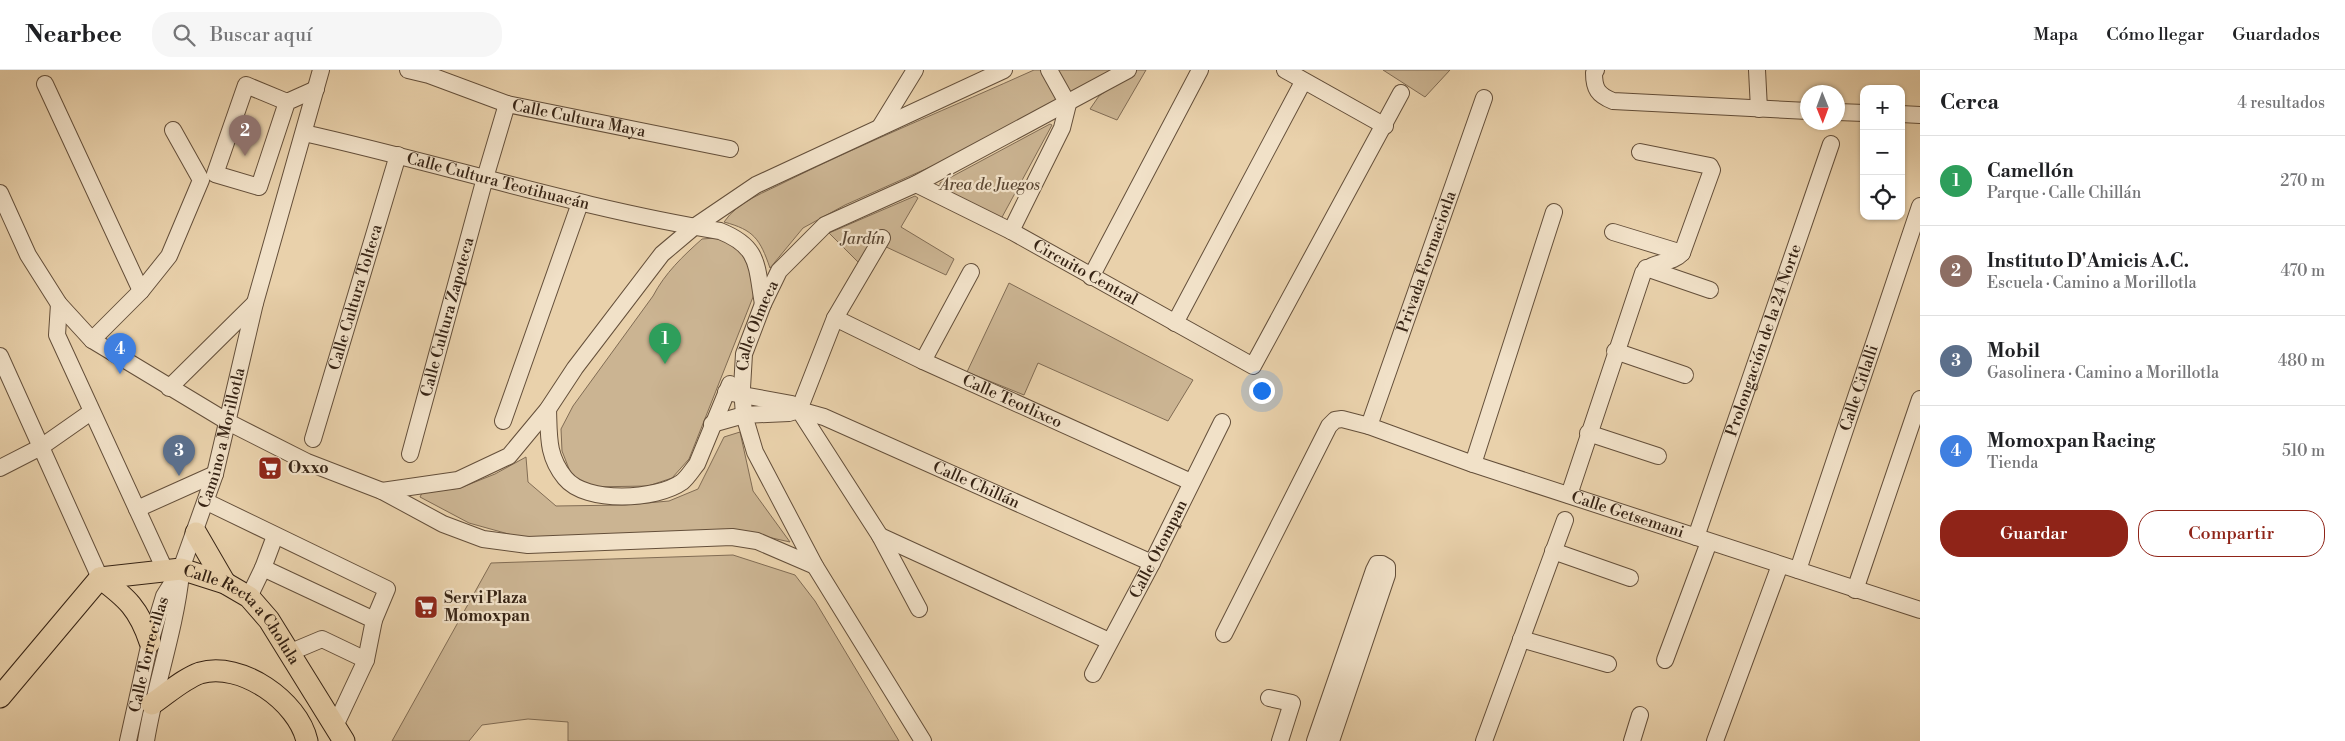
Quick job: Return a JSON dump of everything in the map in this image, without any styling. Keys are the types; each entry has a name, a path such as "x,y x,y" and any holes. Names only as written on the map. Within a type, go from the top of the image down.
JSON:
{"main road":[{"path":"196,533 225,583"},
{"name":"Calle Recta a Cholula","path":"100,578 173,570 199,573 225,583 248,597 270,620 339,733"},
{"path":"0,698 100,578 125,597 136,609 143,620 150,642"},
{"path":"152,704 199,674 212,671 240,675 266,687 287,706 307,741"}],"street":[{"name":"Camino a Morillotla","path":"173,570 196,533 215,474 256,303 321,70"},
{"name":"Calle Cultura Maya","path":"408,70 425,72 507,104 730,149"},
{"path":"880,127 915,70"},
{"path":"382,491 458,480 509,456 548,409 575,368 662,254 694,226 756,185 1004,70"},
{"path":"1010,231 1062,128 1068,104 1049,70"},
{"name":"Calle Olmeca","path":"923,741 815,566 755,452 744,415 734,394 744,354 763,304 779,271 824,225 916,184 1068,104 1128,70"},
{"path":"1091,277 1200,70"},
{"path":"1285,70 1303,82 1385,126 1401,93"},
{"path":"1757,70 1759,109"},
{"path":"1595,75 1596,89 1601,96 1613,101 1800,111"},
{"path":"1175,323 1303,82"},
{"path":"46,84 141,291"},
{"path":"287,102 259,187 215,174 246,85 287,102 316,89"},
{"name":"Privada Formaciotla","path":"1370,426 1484,98"},
{"name":"Calle Cultura Zapoteca","path":"410,454 507,104"},
{"path":"1845,112 1860,113"},
{"path":"1905,114 1920,115"},
{"name":"Circuito Central","path":"916,184 1010,231 1253,366 1385,126"},
{"path":"92,340 141,291 169,256 201,180 173,130"},
{"name":"Calle Cultura Teotihuacán","path":"304,133 398,155 580,203 720,231 738,238 749,247 757,268 763,304"},
{"name":"Prolongación de la 24 Norte","path":"1665,660 1702,540 1831,144"},
{"path":"1569,495 1615,351 1643,273 1652,264 1677,258 1682,253 1712,170 1710,166 1640,152"},
{"name":"Calle Cultura Tolteca","path":"313,439 398,155"},
{"path":"0,193 28,255 59,304 92,340 228,422 307,462 382,491 443,524 484,539 528,545 732,536 757,541 815,566"},
{"path":"503,421 580,203"},
{"name":"Calle Citlalli","path":"1798,570 1920,206"},
{"path":"1473,464 1554,212"},
{"path":"1613,232 1682,253"},
{"path":"882,238 835,318 799,410 880,536 919,609"},
{"path":"1646,268 1710,290"},
{"path":"923,361 971,272"},
{"name":"Camino a Morillotla","path":"169,388 256,303"},
{"path":"59,304 57,335 137,509 173,570"},
{"name":"Calle Teotlixco","path":"835,318 923,361 1191,482"},
{"path":"1615,351 1685,375"},
{"path":"0,356 100,578"},
{"path":"548,409 549,448 566,480 591,493 605,496 640,495 668,488 681,482 697,464 712,424 734,394"},
{"name":"Calle Chillán","path":"734,394 792,404 799,410 824,417 1152,563"},
{"path":"1856,590 1920,398"},
{"name":"Calle Chillán","path":"712,424 744,415 789,413 799,410"},
{"path":"0,468 41,447 92,412"},
{"name":"Calle Getsemani","path":"1224,634 1329,426 1335,420 1342,419 1370,426 1473,464 1920,610"},
{"name":"Calle Otompan","path":"1093,674 1152,563 1222,422"},
{"path":"1588,432 1658,456"},
{"path":"137,509 215,474"},
{"path":"206,502 387,589 374,620 366,660 339,733"},
{"path":"1484,741 1564,520"},
{"path":"248,597 263,568 275,536"},
{"path":"880,536 1109,641"},
{"path":"1553,551 1630,578"},
{"path":"1315,741 1374,570 1377,564 1382,564 1387,567 1387,575 1331,741"},
{"path":"1715,741 1780,565"},
{"path":"263,568 374,620"},
{"name":"Calle Torrecillas","path":"128,741 150,642 173,570"},
{"name":"Calle Torrecillas","path":"146,741 152,704 177,604 173,570"},
{"path":"1521,639 1608,664"},
{"path":"290,652 322,640 366,660"},
{"path":"1269,698 1292,703 1280,741"},
{"path":"1632,741 1640,715"}],"green space":[{"path":"1034,70 1044,70 1059,104 975,147 845,205 803,228 770,268 759,243 749,232 724,222 737,208 762,193 848,152"},
{"path":"1055,70 1123,70 1071,97"},
{"path":"1137,70 1146,70 1117,120 1090,109 1099,96"},
{"path":"1383,70 1450,70 1425,97"},
{"name":"Área de Juegos","path":"1050,124 1052,125 1001,219 940,187 940,183"},
{"name":"Jardín","path":"915,196 918,198 901,227 954,259 946,275 882,245 865,269 829,233"},
{"path":"715,238 738,246 755,280 753,297 689,459 672,478 648,486 588,487 571,474 562,451 561,429 573,406 669,272 702,239"},
{"path":"1009,283 1193,380 1168,421 1038,363 1024,395 967,372"},
{"path":"740,432 753,491 790,542 736,530 530,540 469,523 420,497 422,493 460,488 495,474 526,457 528,482 556,506 625,505 669,501 698,489 724,437"},
{"path":"733,555 795,575 815,601 899,741 568,741 568,722 528,719 482,725 469,741 392,741 491,563"}],"place":[{"name":"Instituto D'Amicis A.C.","path":"245,156"},
{"name":"Camellón","path":"665,364"},
{"name":"Momoxpan Racing","path":"120,374"},
{"name":"Oxxo","path":"270,468"},
{"name":"Mobil","path":"179,476"},
{"name":"Servi Plaza Momoxpan","path":"426,607"}]}
